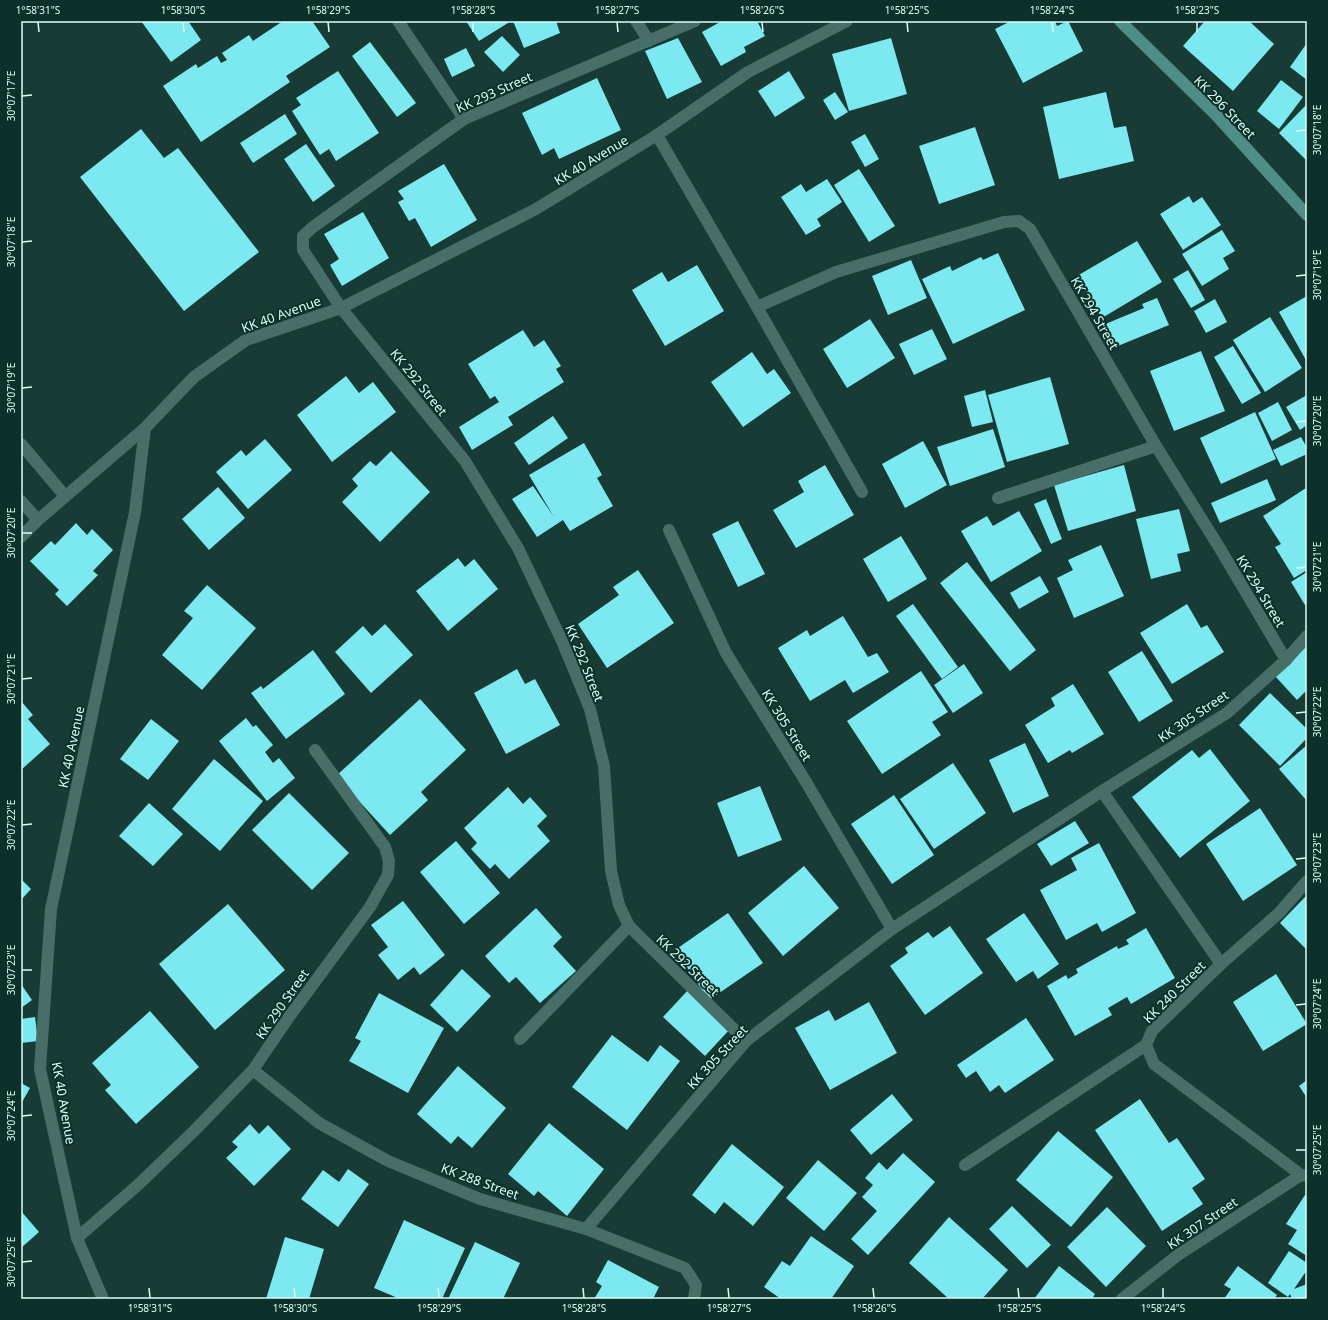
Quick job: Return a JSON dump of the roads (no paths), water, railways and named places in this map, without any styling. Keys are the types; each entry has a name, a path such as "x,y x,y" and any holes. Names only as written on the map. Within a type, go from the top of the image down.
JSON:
{"main road":[{"name":"KK 296 Street","path":"1120,21 1216,115 1307,215"}],"street":[{"path":"398,21 464,119"},
{"path":"636,21 648,41"},
{"name":"KK 293 Street","path":"303,236 313,227 464,119 695,21"},
{"name":"KK 40 Avenue","path":"103,1299 77,1238 40,1069 51,909 135,512 145,428 194,377 246,340 341,308 536,209 657,135 748,72 846,21"},
{"path":"657,135 862,492"},
{"name":"KK 294 Street","path":"757,307 836,272 1004,222 1019,220 1030,229 1156,446 1219,547 1286,660"},
{"name":"KK 40 Avenue","path":"303,236 303,250 341,308"},
{"name":"KK 292 Street","path":"341,308 465,461 518,548 562,641 590,709 604,766 611,871 619,905 629,926 746,1041"},
{"path":"21,538 38,520 65,496 145,428"},
{"path":"21,444 65,496"},
{"path":"998,498 1156,446"},
{"path":"21,501 38,520"},
{"name":"KK 305 Street","path":"669,530 726,653 806,782 892,929"},
{"name":"KK 305 Street","path":"586,1229 746,1041 892,929 1102,791 1226,713 1286,660 1307,636"},
{"name":"KK 290 Street","path":"77,1238 139,1184 195,1130 253,1070 289,1017 370,907 388,875 389,861 385,847 315,750"},
{"path":"1102,791 1221,964"},
{"name":"KK 240 Street","path":"1304,1175 1154,1064 1146,1045 1152,1031 1221,964 1279,913 1307,882"},
{"path":"520,1039 629,926"},
{"path":"965,1165 1146,1045"},
{"name":"KK 288 Street","path":"253,1070 319,1123 388,1161 480,1199 586,1229 685,1268 696,1285 694,1299"},
{"name":"KK 307 Street","path":"1122,1299 1178,1254 1304,1175"}]}
